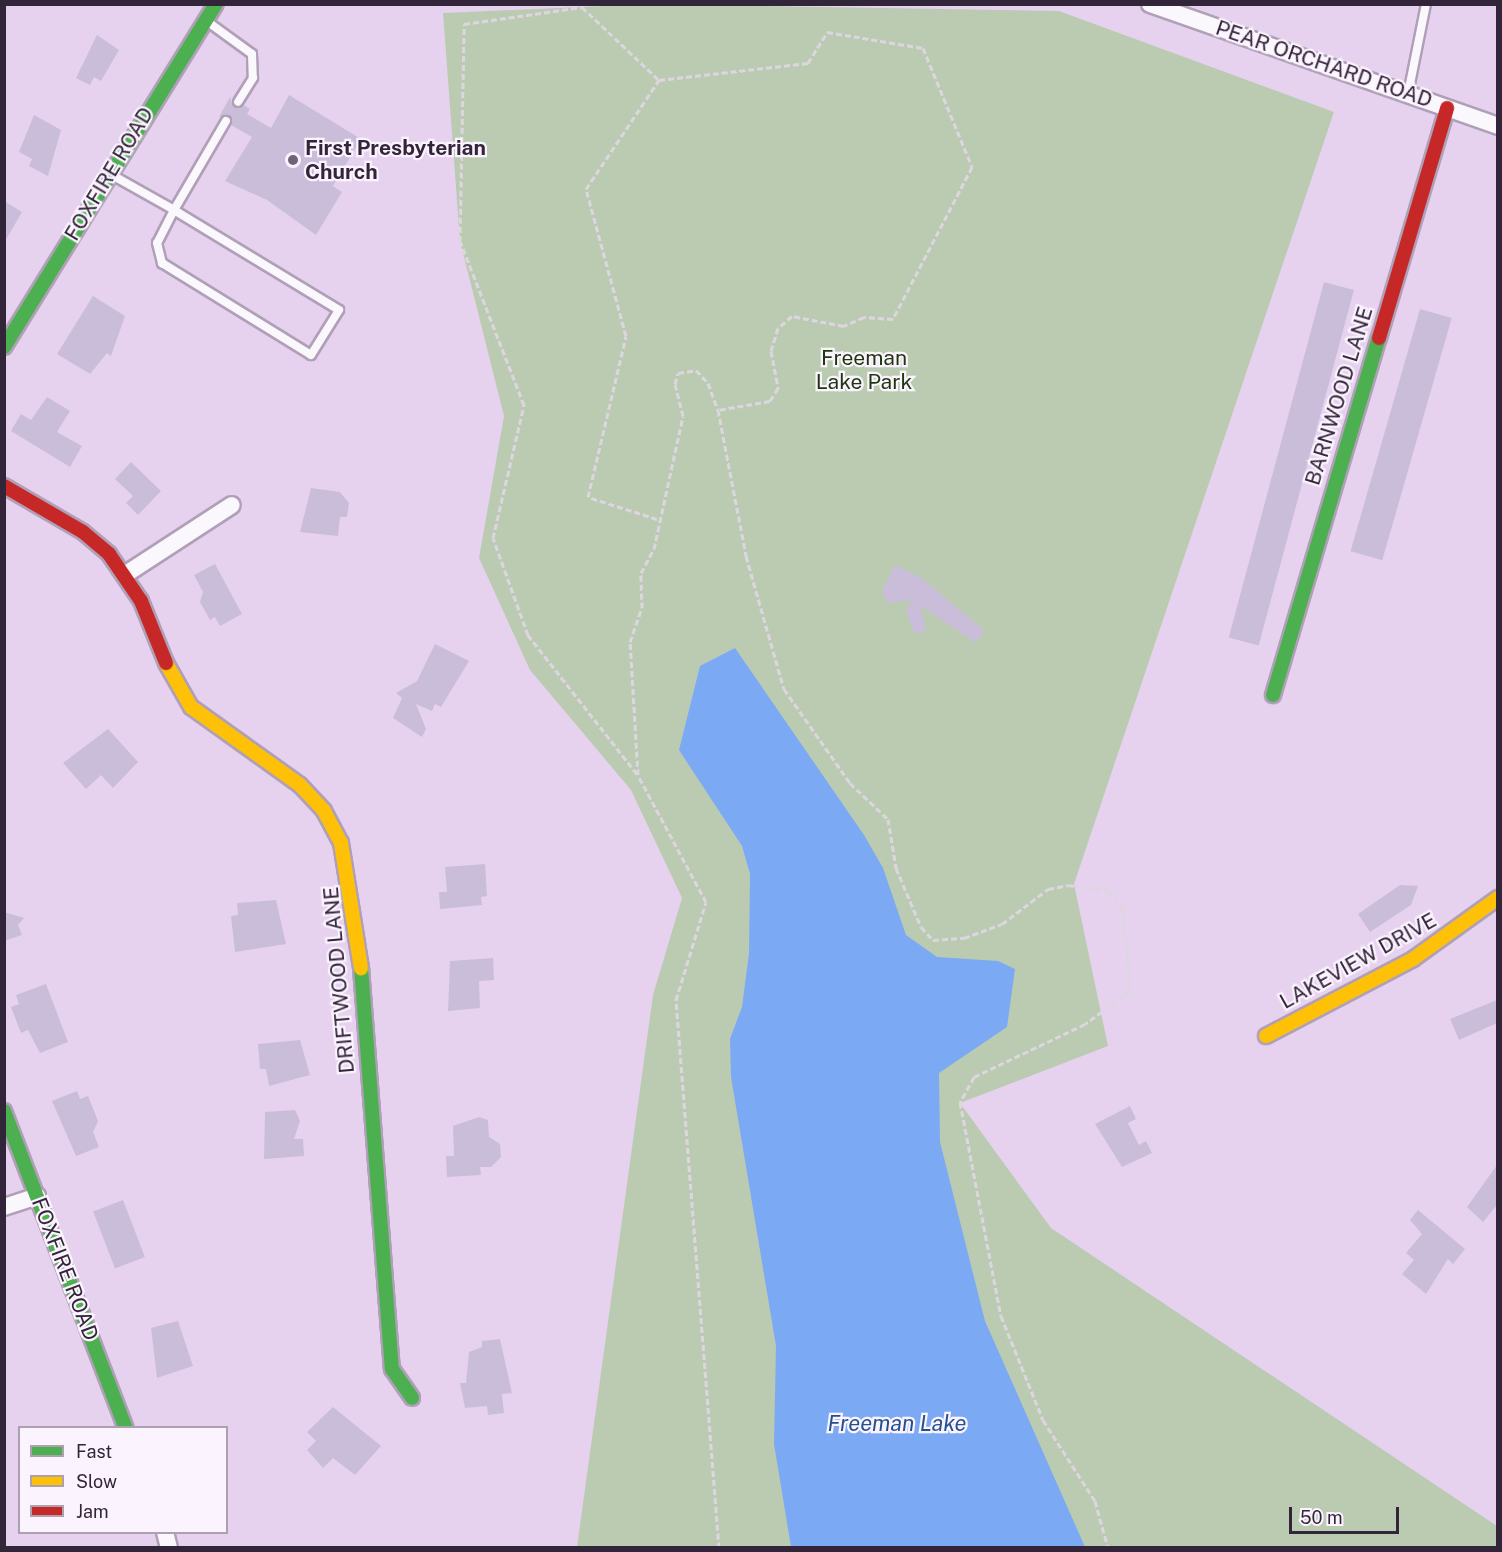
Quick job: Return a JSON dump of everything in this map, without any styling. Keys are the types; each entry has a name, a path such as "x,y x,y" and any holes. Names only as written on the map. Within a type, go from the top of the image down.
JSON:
{"street":[{"name":"FOXFIRE ROAD","path":"4,347 206,12 216,4"},
{"name":"PEAR ORCHARD ROAD","path":"1150,4 1497,126"},
{"name":"BARNWOOD LANE","path":"1272,695 1447,108"},
{"name":"DRIFTWOOD LANE","path":"4,486 83,532 126,574 175,684 191,707 300,785 324,811 341,843 358,925 392,1369 412,1398"},
{"path":"126,574 232,505"},
{"name":"LAKEVIEW DRIVE","path":"1266,1036 1413,959 1497,898"},
{"name":"FOXFIRE ROAD","path":"4,1111 125,1426"},
{"path":"4,1207 37,1197"}],"lane":[{"path":"1408,94 1426,4"},
{"path":"206,12 252,54 253,78 238,102"},
{"path":"109,174 174,210 339,310 311,355 162,263 157,243 174,210 226,121"}],"path":[{"path":"659,80 582,7 464,24 460,241 524,405 493,538 528,635 638,775 706,902 676,1000 719,1548"},
{"path":"657,519 588,497 626,336 586,189 659,80 808,63 827,32 923,48 972,167 893,319 864,317 843,326 792,316 778,328 771,351 778,388 770,401 718,411"},
{"path":"638,775 630,642 642,608 642,573 654,549 657,519 683,416 678,373 696,370 708,383 718,411 746,556 784,689 850,783 888,819 897,868 921,927 933,940 964,938 1002,924 1048,889 1068,885 1108,891 1122,907 1131,990 1085,1024 974,1077 960,1102 1001,1316 1043,1420 1095,1501 1107,1548"}],"green space":[{"name":"Freeman Lake Park","path":"648,4 1059,11 1334,112 1074,884 1108,1046 960,1103 1051,1228 1497,1526 1497,1547 577,1547 653,995 682,898 631,790 530,670 479,558 504,416 460,241 443,13"}],"water":[{"name":"Freeman Lake","path":"735,648 864,835 883,868 906,935 937,957 998,961 1015,969 1007,1027 939,1073 940,1142 985,1321 1085,1547 791,1547 774,1444 776,1346 731,1077 730,1039 742,1007 749,953 750,874 742,846 679,750 700,666"}],"building":[{"path":"97,35 119,50 101,81 94,77 90,85 76,78"},
{"name":"First Presbyterian Church","path":"289,95 361,139 333,186 342,192 316,235 267,200 225,181 252,137 231,125 230,116 219,117 230,97 234,107 243,105 250,109 247,114 271,128"},
{"path":"34,115 61,130 48,176 29,166 32,159 19,152"},
{"path":"4,201 22,212 4,243"},
{"path":"1324,282 1354,290 1259,645 1229,637"},
{"path":"93,296 125,316 111,356 107,353 90,374 57,354"},
{"path":"1420,309 1452,318 1382,560 1351,551"},
{"path":"47,397 70,411 57,432 82,446 70,467 11,431 21,414 31,420"},
{"path":"131,462 161,491 138,515 126,503 133,496 115,479"},
{"path":"311,488 340,492 349,503 347,517 340,517 338,536 300,532"},
{"path":"215,564 242,614 220,626 215,617 210,620 200,602 203,592 194,575"},
{"path":"895,565 921,578 984,630 976,643 921,606 926,631 914,633 906,611 912,600 888,603 882,592"},
{"path":"435,644 469,661 441,707 435,704 432,711 416,704 426,729 422,737 393,718 402,698 396,693 417,681"},
{"path":"108,729 138,762 113,788 101,775 86,789 63,763"},
{"path":"485,864 487,896 481,897 482,905 440,909 439,892 447,892 445,867"},
{"path":"1400,885 1418,886 1411,905 1370,932 1358,914"},
{"path":"276,900 286,944 235,952 231,916 238,915 237,903"},
{"path":"4,912 24,918 18,925 22,935 4,941"},
{"path":"493,958 494,980 479,981 480,1008 448,1011 450,961"},
{"path":"46,984 68,1042 40,1053 28,1030 21,1033 11,1007 19,1004 16,995"},
{"path":"1497,1000 1497,1023 1459,1040 1450,1019"},
{"path":"300,1040 310,1075 269,1086 266,1069 260,1069 258,1044"},
{"path":"77,1091 80,1099 88,1096 98,1121 93,1132 99,1147 76,1156 52,1101"},
{"path":"1130,1106 1136,1119 1128,1123 1139,1145 1146,1141 1152,1153 1122,1167 1095,1124"},
{"path":"295,1110 300,1121 294,1139 303,1139 304,1156 264,1159 265,1112"},
{"path":"479,1117 488,1120 489,1137 500,1144 501,1157 491,1167 480,1167 481,1175 447,1177 446,1156 454,1156 453,1126"},
{"path":"1497,1165 1497,1205 1483,1222 1467,1207"},
{"path":"123,1200 145,1257 115,1268 93,1211"},
{"path":"1418,1210 1465,1249 1453,1264 1448,1259 1426,1294 1402,1274 1414,1260 1406,1253 1422,1234 1410,1220"},
{"path":"178,1321 193,1366 157,1378 151,1328"},
{"path":"500,1339 512,1393 502,1394 504,1413 488,1415 487,1406 465,1408 460,1383 466,1383 469,1352 482,1347 482,1341"},
{"path":"333,1407 381,1446 355,1475 333,1458 323,1468 307,1450 316,1441 307,1432"}],"traffic: fast":[{"path":"4,347 216,4"},
{"path":"1273,695 1379,338"},
{"path":"361,968 392,1369 412,1398"},
{"path":"4,1111 125,1426"}],"traffic: slow":[{"path":"166,663 191,707 300,785 324,811 341,843 361,968"},
{"path":"1266,1036 1413,959 1498,898"}],"traffic: jam":[{"path":"1379,338 1447,108"},
{"path":"4,486 83,532 109,554 141,601 166,663"}],"place":[{"name":"First Presbyterian Church","path":"293,160"}]}
